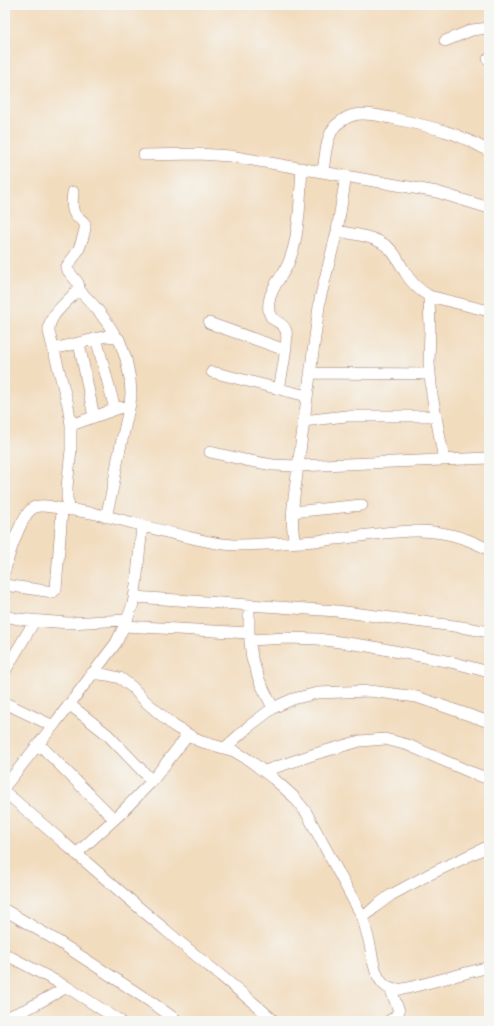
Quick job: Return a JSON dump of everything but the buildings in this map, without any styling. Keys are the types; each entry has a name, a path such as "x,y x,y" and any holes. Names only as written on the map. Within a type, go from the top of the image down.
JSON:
{"street":[{"path":"445,41 472,30 489,28"},
{"path":"323,172 331,133 342,120 354,115 374,114 407,121 448,132 489,151"},
{"path":"144,155 199,154 230,156 437,192 489,208"},
{"path":"279,389 287,332 285,328 270,315 269,309 272,292 288,264 296,238 302,168"},
{"path":"295,542 292,532 292,512 320,299 338,231 346,176"},
{"path":"67,509 71,425 68,405 49,332 49,324 79,286 66,268 68,263 78,252 82,242 85,225 73,211 73,192"},
{"path":"338,231 370,238 384,244 392,250 411,281 420,291 430,296 489,311"},
{"path":"78,289 98,309 116,337 119,339 128,366 130,379 130,404 119,450 106,517"},
{"path":"430,296 429,363 432,395 444,460"},
{"path":"209,323 285,350"},
{"path":"53,349 96,338 107,336 116,337"},
{"path":"96,338 114,409"},
{"path":"79,343 94,417"},
{"path":"212,372 307,396"},
{"path":"310,373 430,374"},
{"path":"71,425 130,404"},
{"path":"303,421 346,416 436,416"},
{"path":"210,452 273,465 298,466 489,458"},
{"path":"5,570 14,541 27,514 33,508 41,505 106,517 197,539 226,544 260,544 327,540 407,531 425,531 444,533 468,540 489,550"},
{"path":"292,512 362,505"},
{"path":"5,585 53,592 55,591 62,511 67,509"},
{"path":"5,786 116,643 133,604 142,526"},
{"path":"134,597 337,611 462,627 489,632"},
{"path":"249,605 252,659 260,682 273,708"},
{"path":"5,616 18,619 68,623 125,623 250,637 318,639 368,646 452,662 489,672"},
{"path":"5,671 35,620"},
{"path":"92,673 107,674 120,678 132,687 145,701 174,726 199,740 234,751 265,771 294,797 306,812 362,918 367,931 375,971 382,982 390,988 398,990 408,988 489,967"},
{"path":"226,748 248,727 273,708 293,699 317,693 370,691 417,697 489,722"},
{"path":"5,703 53,726"},
{"path":"69,704 108,735 152,781"},
{"path":"76,854 152,781 188,735"},
{"path":"265,771 360,741 385,739 408,745 489,779"},
{"path":"39,744 114,819"},
{"path":"5,792 130,900 274,1021"},
{"path":"362,918 391,895 485,848"},
{"path":"5,910 59,942 178,1021"},
{"path":"5,954 67,987 120,1021"},
{"path":"5,1018 29,1008 67,987"},
{"path":"389,1021 399,1011 390,988"}]}
